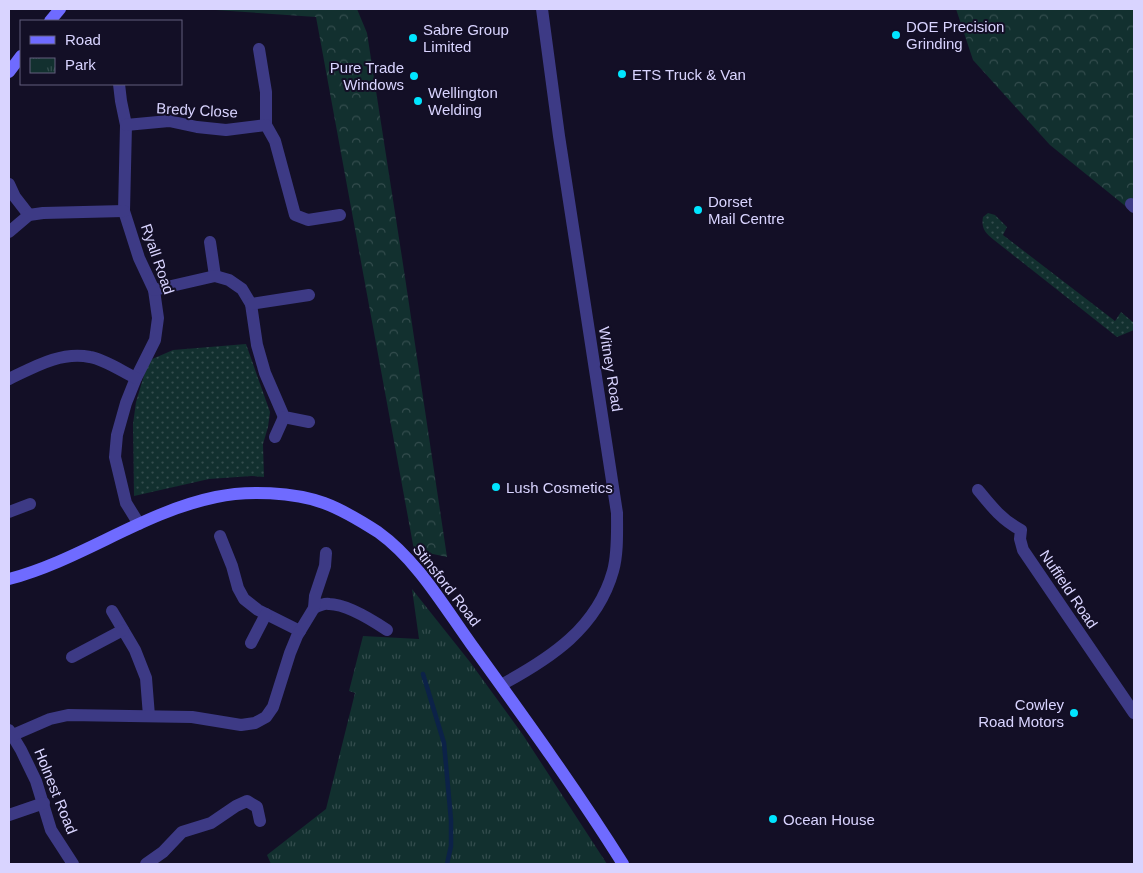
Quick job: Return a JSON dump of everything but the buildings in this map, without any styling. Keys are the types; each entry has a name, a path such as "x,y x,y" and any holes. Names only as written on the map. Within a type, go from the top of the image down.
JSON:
{"street":[{"path":"51,20 60,9"},
{"name":"Witney Road","path":"501,684 537,666 554,654 587,621 604,595 613,570 617,542 617,514 562,154 542,9"},
{"path":"259,49 266,92 266,125 274,141 295,215 308,220 340,215"},
{"path":"9,72 20,57"},
{"name":"Ryall Road","path":"119,85 126,125 124,211 139,258 154,290 158,318 155,340 136,378 126,403 117,435 116,457 126,503 139,524"},
{"name":"Bredy Close","path":"126,125 169,121 197,127 226,130 266,125"},
{"path":"9,184 15,197 29,215"},
{"path":"9,232 29,215 124,211"},
{"path":"210,242 215,276"},
{"path":"154,290 215,276 229,280 242,289 251,304 257,345 265,373 284,418 275,437"},
{"path":"251,304 309,295"},
{"path":"9,379 43,362 69,356 91,357 136,378"},
{"path":"284,418 309,422"},
{"name":"Nuffield Road","path":"978,490 998,515 1021,530 1020,539 1023,550 1134,713"},
{"name":"Stinsford Road","path":"9,579 52,563 180,506 218,496 255,493 285,495 323,503 351,516 378,533 396,547 413,565 436,593 501,684 623,864"},
{"path":"9,512 30,504"},
{"path":"220,536 232,566 238,588 244,599 266,614 300,632"},
{"path":"11,732 68,715 192,717 241,725 254,723 266,717 273,707 290,653 314,608 314,596 325,566 326,553"},
{"path":"314,608 328,603 340,606 365,616 387,630"},
{"path":"112,611 134,650 146,678 149,716"},
{"path":"251,643 266,614"},
{"path":"72,657 123,630"},
{"name":"Holnest Road","path":"11,732 36,781 44,802 51,830 73,864"},
{"path":"146,864 163,852 182,832 211,823 247,801 257,807 260,821"},
{"path":"9,815 44,802"}],"green space":[{"path":"201,9 357,9 367,33 447,557 414,550 316,17"},
{"path":"956,9 1134,9 1134,213 1050,145 973,60"},
{"path":"988,213 995,215 1007,227 1003,235 1115,321 1121,312 1134,323 1134,330 1117,337 994,240 986,233 983,227 983,217"},
{"path":"246,344 270,412 263,444 264,477 209,479 134,496 133,424 136,402 150,360 173,350"},
{"path":"412,589 470,662 523,735 607,864 271,864 267,855 326,809 355,693 349,691 363,636 419,639"}],"waterway":[{"path":"423,674 444,743 451,820 451,846 447,864"}],"place":[{"name":"DOE Precision Grinding","path":"896,35"},
{"name":"Sabre Group Limited","path":"413,38"},
{"name":"ETS Truck & Van","path":"622,74"},
{"name":"Pure Trade Windows","path":"414,76"},
{"name":"Wellington Welding","path":"418,101"},
{"name":"Dorset Mail Centre","path":"698,210"},
{"name":"Lush Cosmetics","path":"496,487"},
{"name":"Cowley Road Motors","path":"1074,713"},
{"name":"Ocean House","path":"773,819"}]}
